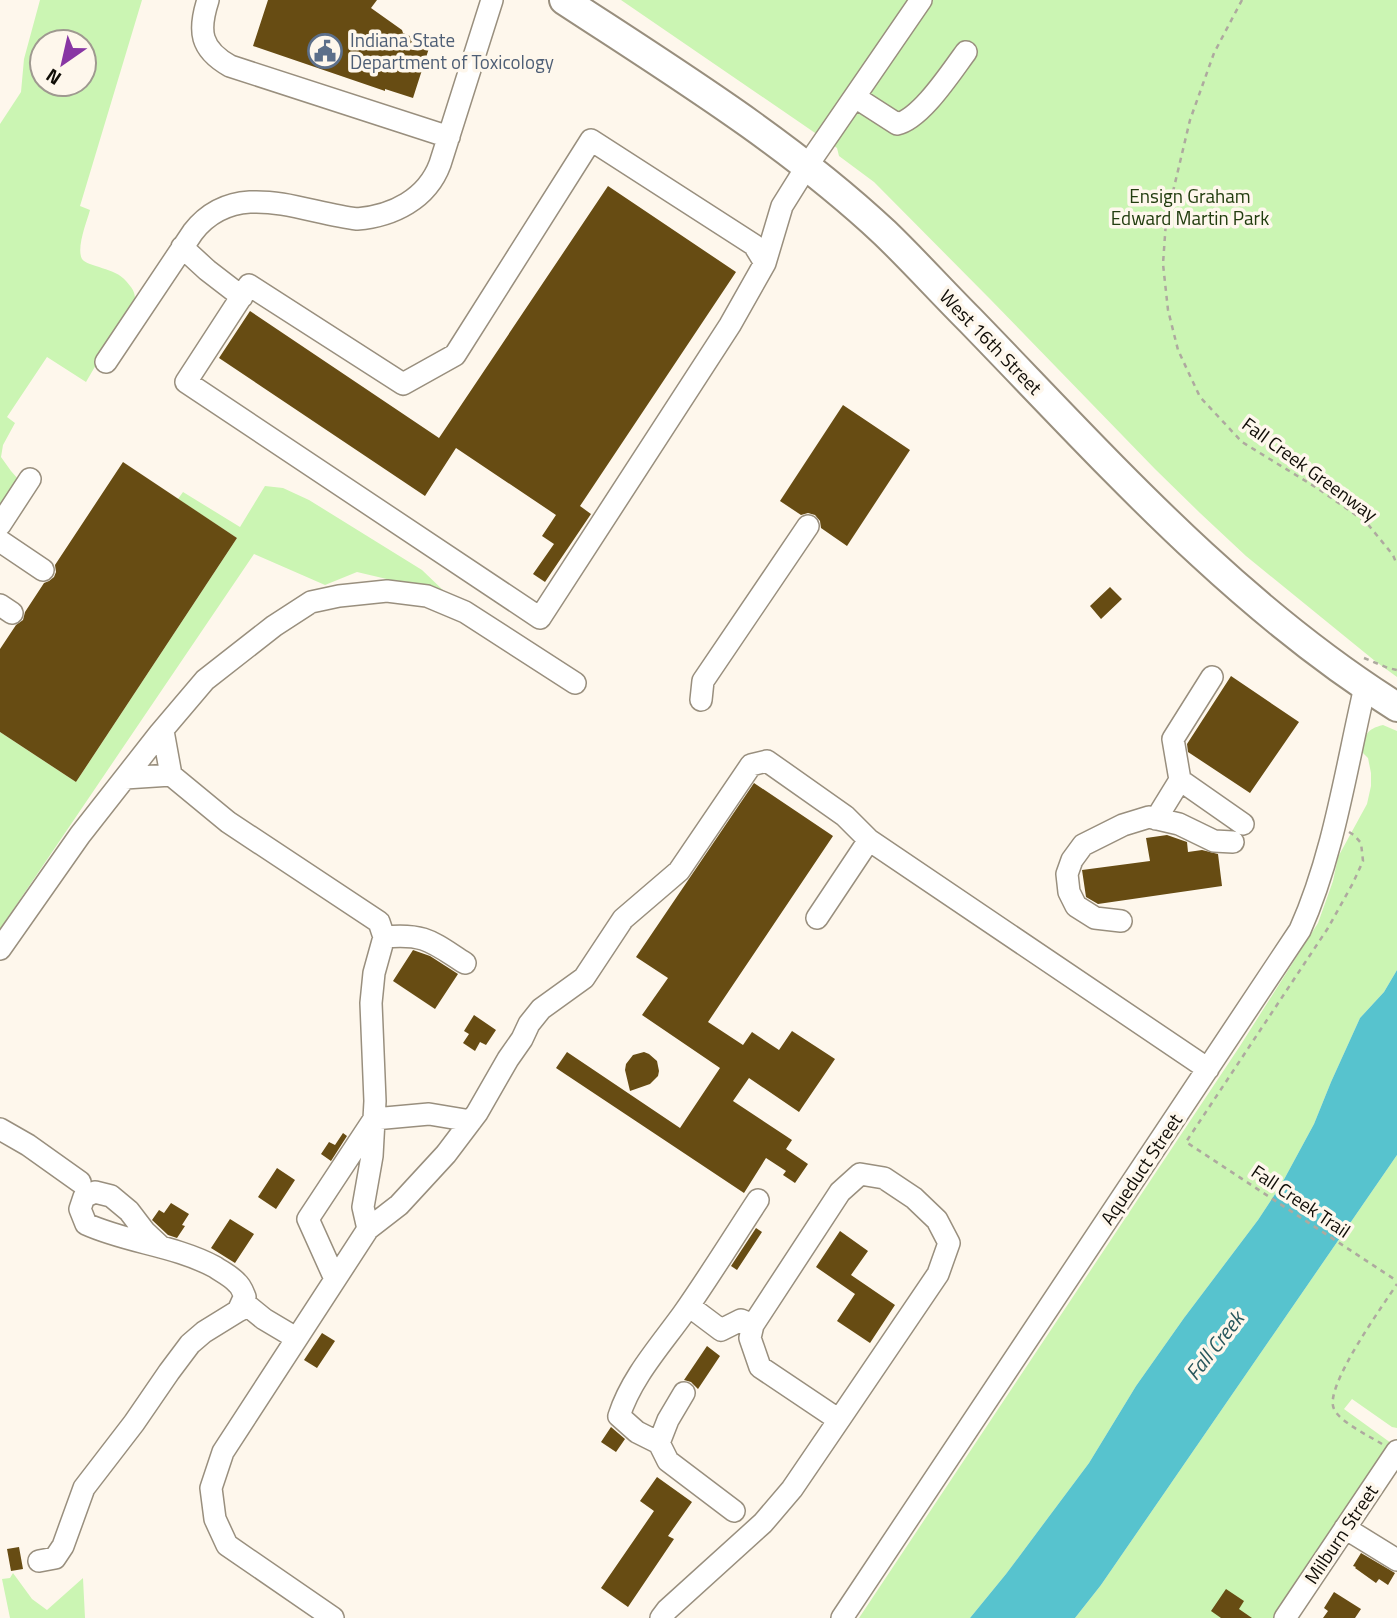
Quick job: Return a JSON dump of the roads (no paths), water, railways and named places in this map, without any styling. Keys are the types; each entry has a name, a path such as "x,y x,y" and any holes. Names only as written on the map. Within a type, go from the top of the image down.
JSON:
{"main road":[{"name":"West 16th Street","path":"564,0 807,166 854,205 903,251 1180,535 1294,635 1397,707"}],"street":[{"path":"208,0 202,32 212,53 230,65 449,137"},
{"path":"106,362 193,232 204,220 221,209 246,202 272,202 357,219 396,211 415,198 433,179 440,164 492,0"},
{"path":"765,263 754,245 592,140 455,355 403,384 249,285 186,382 540,618 730,325 765,263 782,206 921,0"},
{"path":"855,97 897,124 906,122 920,110 966,52"},
{"path":"182,247 207,271 242,297"},
{"path":"0,525 30,478"},
{"path":"701,700 703,681 808,526"},
{"path":"0,541 43,570"},
{"path":"0,949 80,835 205,680 274,626 311,602 387,591 427,596 465,612 575,683"},
{"path":"1121,921 1095,918 1076,906 1069,892 1069,867 1083,845 1122,825 1149,817 1232,841 1180,780 1173,739 1212,677"},
{"name":"Aqueduct Street","path":"842,1618 1300,930 1309,910 1334,826 1365,687"},
{"path":"163,731 171,775 228,821 379,922 384,937 374,973 371,1003 375,1101 372,1156 363,1207 368,1229"},
{"path":"333,1618 227,1545 215,1519 211,1488 223,1452 368,1229 399,1205 446,1154 491,1090 523,1039 529,1024 541,1009 584,978 623,919 679,871 751,765 767,761 845,816 869,840 1208,1069"},
{"path":"125,778 171,775"},
{"path":"1156,819 1180,780"},
{"path":"817,918 869,840"},
{"path":"384,937 405,935 426,939 465,964"},
{"path":"374,1119 429,1114 471,1121"},
{"path":"335,1279 308,1219 374,1119"},
{"path":"0,1129 28,1145 87,1190 111,1196 129,1211 161,1247"},
{"path":"661,1618 764,1522 792,1489 839,1420 938,1274 949,1243 937,1220 914,1198 884,1178 860,1174 840,1192 753,1325 750,1338 760,1367 839,1420"},
{"path":"87,1190 80,1209 86,1224 114,1235 182,1252 226,1274 238,1283 244,1305 296,1338"},
{"path":"758,1200 624,1401 619,1416 637,1432 659,1443 668,1461 734,1511 764,1522"},
{"path":"39,1561 55,1558 63,1546 84,1488 183,1353 204,1332 244,1305"},
{"path":"689,1306 721,1330 741,1321 753,1325"},
{"path":"659,1443 668,1420 684,1393"},
{"name":"Milburn Street","path":"1285,1618 1345,1528 1391,1449"},
{"path":"734,1511 743,1541"},
{"path":"1345,1528 1397,1560"}],"water":[{"name":"Fall Creek","path":"1397,970 1397,1155 1101,1585 1075,1618 970,1618 1089,1463 1136,1386 1258,1220 1281,1185 1314,1124 1360,1018 1384,992"}],"place":[{"name":"Indiana State Department of Toxicology","path":"325,51"}],"park label":[{"name":"Ensign Graham Edward Martin Park","path":"1190,207"}]}
